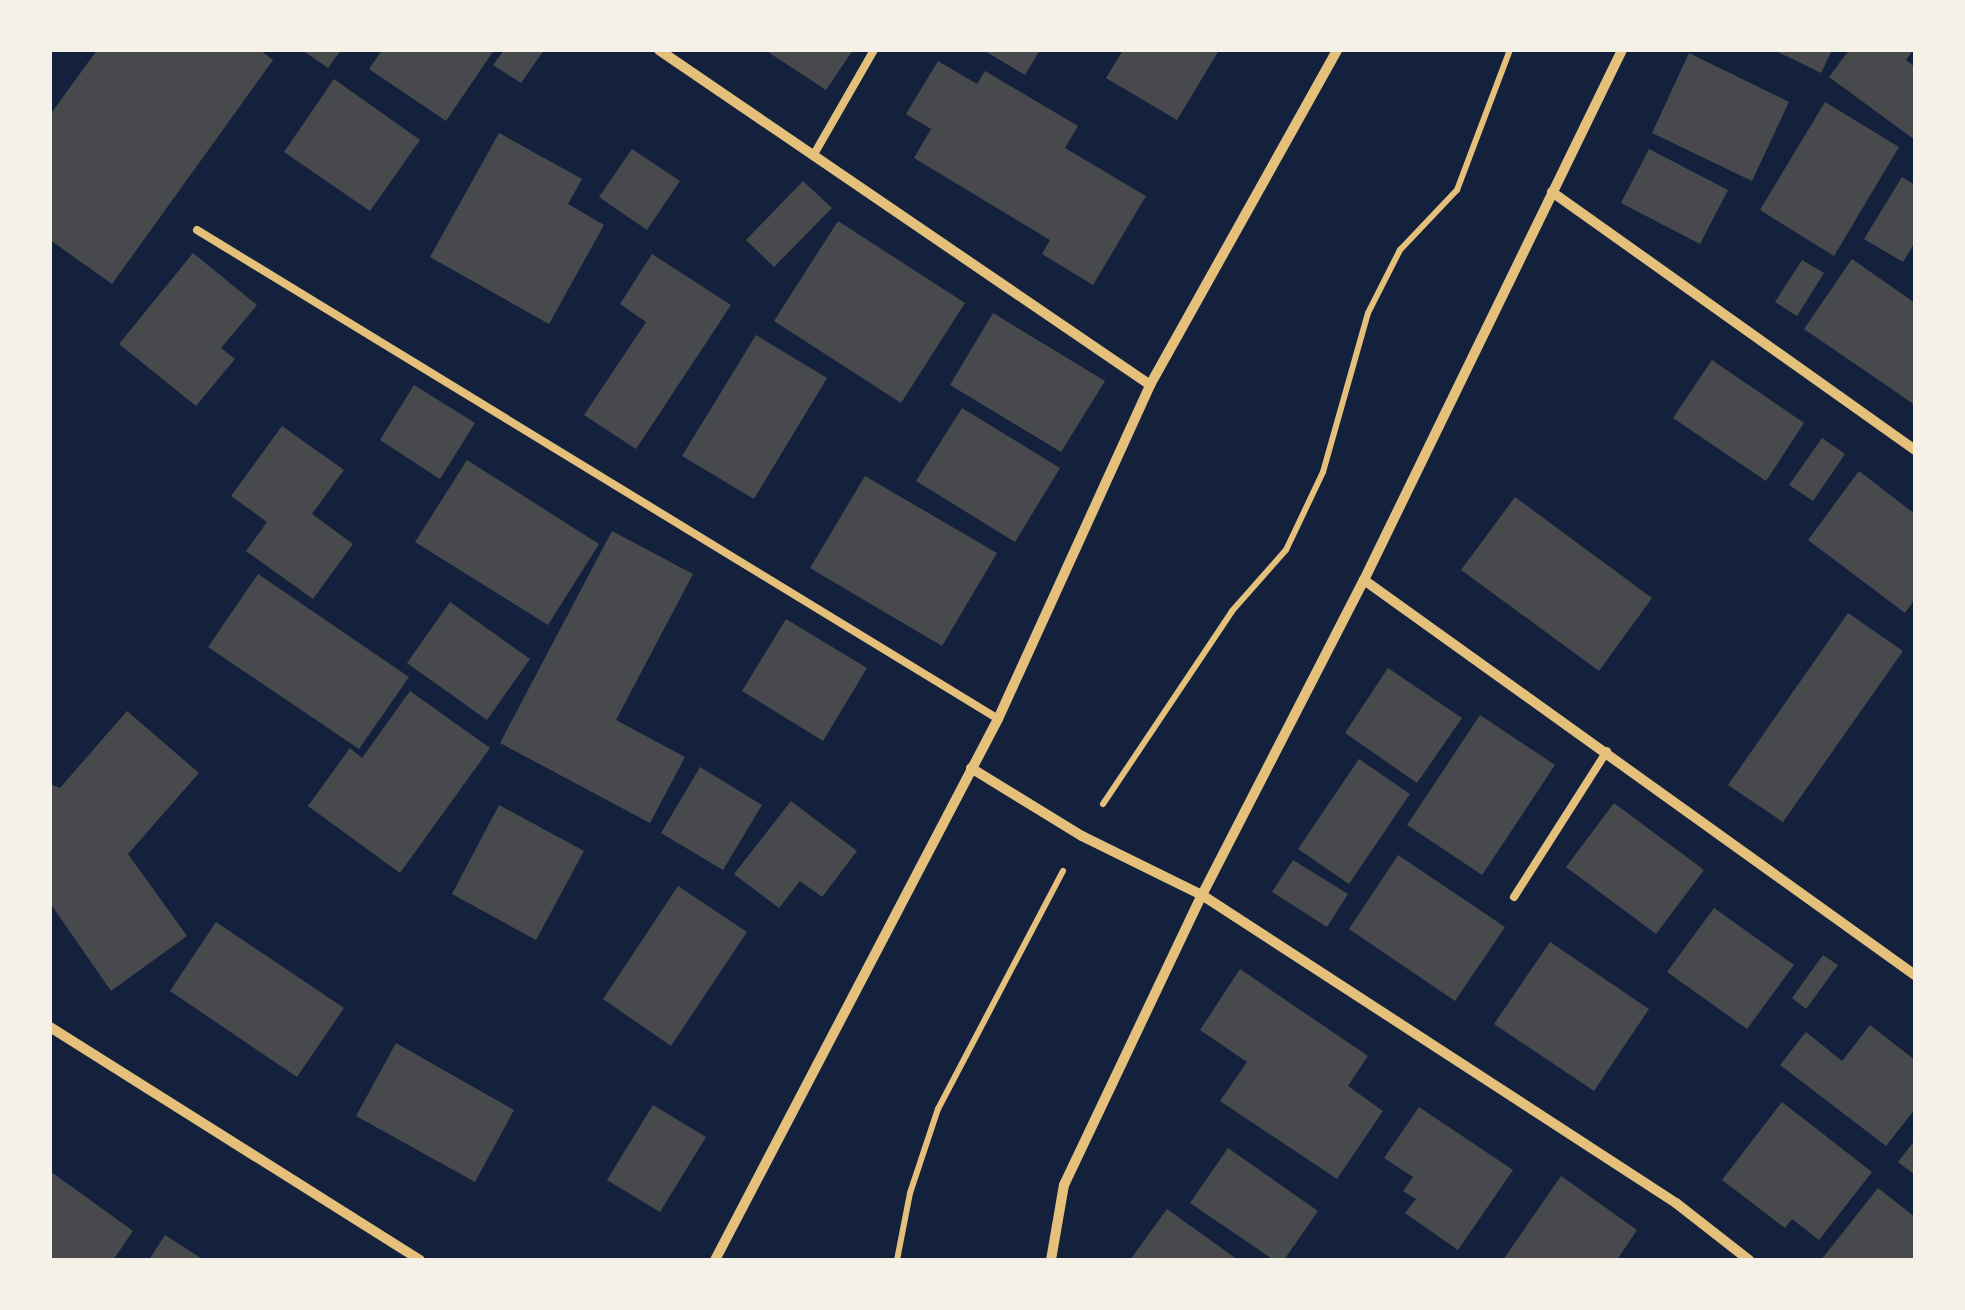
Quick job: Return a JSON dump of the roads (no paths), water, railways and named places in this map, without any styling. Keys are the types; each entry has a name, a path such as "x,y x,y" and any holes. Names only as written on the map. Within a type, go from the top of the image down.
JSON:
{"street":[{"path":"659,50 1150,385"},
{"path":"715,1260 998,719 1150,385 1337,50"},
{"path":"1051,1260 1064,1185 1202,895 1364,580 1622,50"},
{"path":"1552,192 1915,450"},
{"path":"1364,580 1915,975"},
{"path":"971,768 1082,836 1202,895 1676,1203 1748,1260"},
{"path":"50,1027 420,1260"}],"lane":[{"path":"813,156 874,50"},
{"path":"197,230 998,719"},
{"path":"1514,897 1607,752"}]}
